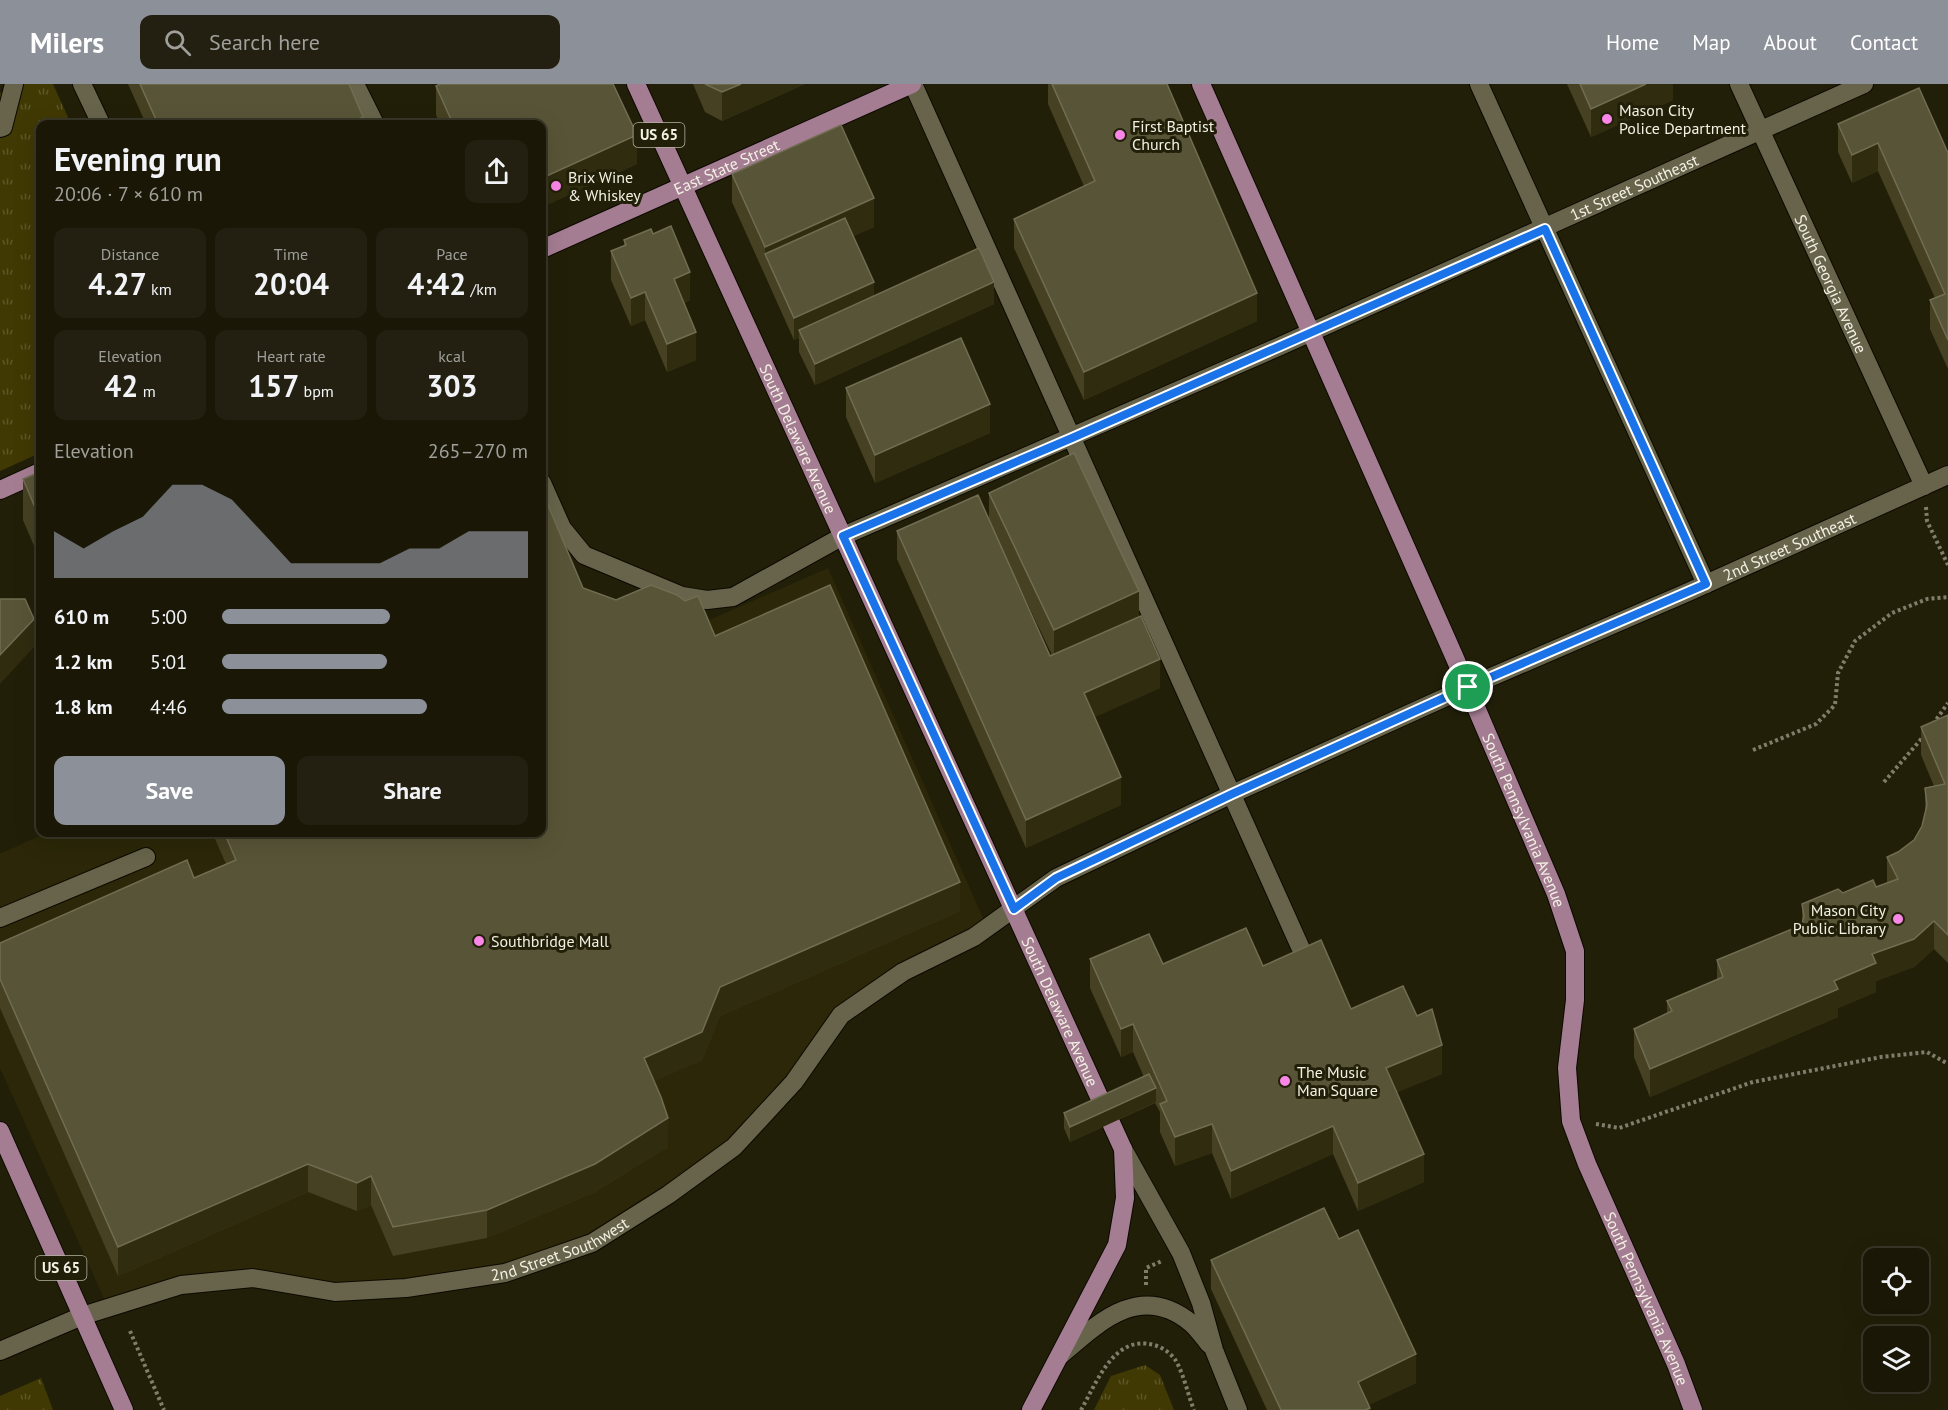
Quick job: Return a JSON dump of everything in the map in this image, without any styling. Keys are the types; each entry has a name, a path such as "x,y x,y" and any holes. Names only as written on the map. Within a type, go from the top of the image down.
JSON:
{"main road":[{"name":"US 65","path":"636,84 682,187"},
{"name":"East State Street","path":"546,247 912,84"},
{"name":"South Pennsylvania Avenue","path":"1201,84 1468,687 1556,894 1575,951 1575,1000 1568,1068 1572,1121 1587,1164 1676,1364 1693,1410"},
{"name":"South Delaware Avenue","path":"682,187 1123,1149 1125,1198 1118,1245 1061,1354"},
{"path":"0,490 36,474"},
{"name":"US 65","path":"0,1131 123,1407"},
{"name":"US 65","path":"1031,1410 1061,1354"}],"street":[{"path":"0,128 3,127 14,84"},
{"path":"82,84 99,120"},
{"path":"355,84 373,120"},
{"path":"912,84 1306,960"},
{"path":"1479,84 1706,584"},
{"name":"South Georgia Avenue","path":"1739,84 1924,486"},
{"name":"1st Street Southeast","path":"546,492 562,528 584,555 682,596 707,600 733,597 843,536 1072,438 1545,229 1864,84"},
{"name":"2nd Street Southeast","path":"1014,909 1056,878 1232,794 1948,475"},
{"path":"0,918 146,857"},
{"name":"2nd Street Southwest","path":"0,1351 82,1316 181,1285 253,1278 334,1292 406,1288 505,1273 592,1243 668,1195 734,1147 794,1082 841,1015 903,972 974,937 1014,909"},
{"name":"South Delaware Avenue","path":"1123,1149 1181,1253 1201,1303 1214,1350 1238,1410"},
{"name":"South Delaware Avenue","path":"1061,1354 1100,1322 1124,1309 1146,1304 1170,1311 1192,1323 1214,1350"}],"path":[{"path":"1924,486 1927,521 1948,565"},
{"path":"1753,750 1816,724 1835,705 1838,673 1855,641 1892,613 1927,599 1948,597"},
{"path":"1884,782 1927,732 1948,703"},
{"path":"1572,1121 1619,1128 1753,1082 1881,1056 1927,1053 1948,1064"},
{"path":"1146,1286 1146,1268 1170,1258"},
{"path":"129,1331 164,1410"},
{"path":"1081,1410 1118,1351 1132,1343 1146,1342 1161,1347 1176,1360 1194,1410"}],"shaded area":[{"name":"Southbridge Mall","path":"828,568 983,918 974,937 841,1015 734,1147 592,1243 505,1273 335,1292 252,1276 107,1305 0,1068 0,854 37,837 546,837 546,827 698,625"}],"green space":[{"path":"20,84 53,84 69,120 36,120 36,455 0,471 0,93"},
{"path":"1145,1365 1160,1375 1174,1410 1094,1410 1111,1376"},
{"path":"41,1378 53,1410 0,1410 0,1396"}],"building":[{"path":"140,84 349,84 363,117 356,120 156,120"},
{"path":"440,84 613,84 637,135 546,176 546,120 451,120 436,86"},
{"path":"705,84 741,84 722,92"},
{"path":"1052,84 1167,84 1257,293 1084,372 1014,219 1095,181"},
{"path":"1580,84 1646,84 1591,109"},
{"path":"1919,88 1948,153 1948,340 1930,300 1945,294 1878,143 1852,155 1838,124"},
{"path":"841,125 874,198 765,247 732,174"},
{"path":"845,218 874,282 794,318 765,254"},
{"path":"671,226 690,272 674,279 696,332 667,344 645,292 631,298 611,251 626,245 624,240 651,229 653,234"},
{"path":"979,248 994,282 815,364 799,330"},
{"path":"961,338 990,404 875,455 846,388"},
{"path":"1074,453 1139,591 1054,630 989,493"},
{"path":"36,474 36,510 23,479"},
{"path":"978,495 1050,656 1141,616 1160,659 1084,693 1121,777 1026,820 897,531"},
{"name":"Southbridge Mall","path":"546,500 583,588 616,600 651,585 677,595 685,601 698,596 715,636 830,585 960,882 720,987 702,1032 644,1058 668,1118 595,1164 487,1210 393,1227 371,1176 357,1183 308,1164 118,1247 0,979 0,943 187,860 194,878 236,860 226,837 546,837"},
{"path":"0,599 25,599 34,619 0,655"},
{"name":"Mason City Public Library","path":"1948,715 1948,935 1934,921 1914,939 1872,954 1876,963 1834,981 1838,989 1650,1069 1634,1029 1672,1011 1667,1001 1723,977 1717,960 1802,925 1804,916 1802,904 1838,889 1843,893 1873,880 1876,887 1898,879 1887,857 1914,840 1922,826 1927,805 1925,788 1945,784 1921,727"},
{"name":"The Music Man Square","path":"1246,928 1263,966 1321,940 1351,1009 1403,986 1417,1016 1432,1009 1442,1045 1386,1068 1424,1154 1358,1183 1333,1126 1231,1171 1212,1124 1175,1137 1160,1104 1167,1101 1133,1024 1121,1029 1090,959 1149,934 1163,964"},
{"path":"1149,1074 1156,1088 1070,1127 1064,1113"},
{"path":"1324,1208 1339,1239 1358,1230 1416,1354 1358,1382 1370,1408 1365,1410 1281,1410 1211,1260"}],"place":[{"name":"Mason City Police Department","path":"1607,119"},
{"name":"First Baptist Church","path":"1120,135"},
{"name":"Brix Wine & Whiskey","path":"556,186"},
{"name":"Mason City Public Library","path":"1898,919"},
{"name":"Southbridge Mall","path":"479,941"},
{"name":"The Music Man Square","path":"1285,1081"}],"route":[{"path":"1545,229 1706,584 1468,687 1232,794 1056,878 1014,909 843,536 1072,438 1545,229"}]}
